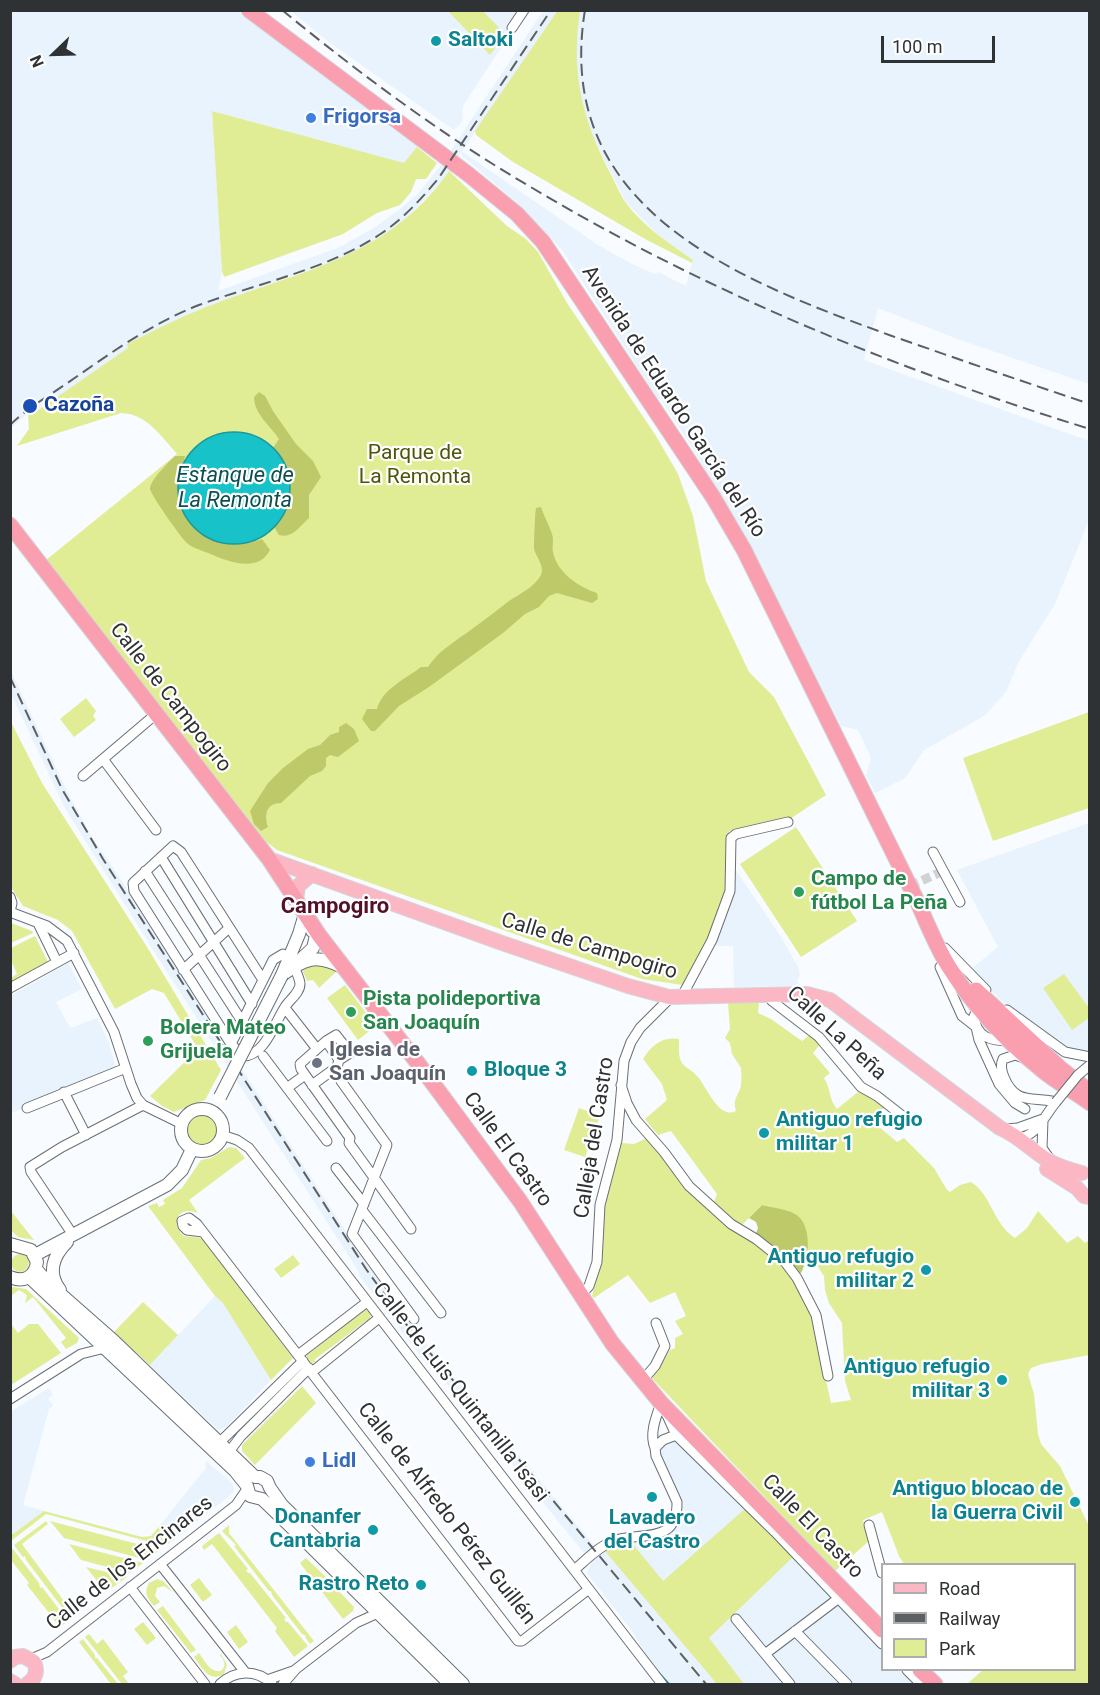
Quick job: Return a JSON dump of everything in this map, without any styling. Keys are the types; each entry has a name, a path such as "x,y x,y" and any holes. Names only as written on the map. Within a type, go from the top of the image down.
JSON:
{"highway":[{"name":"Avenida de Eduardo García del Río","path":"249,10 468,174"},
{"name":"Avenida de Eduardo García del Río","path":"263,10 435,145 517,214 543,242 713,497 744,550 937,947 950,968 978,1007 1001,1017 1010,1041 1040,1068 1089,1103"},
{"name":"Calle de Campogiro","path":"10,525 269,859"},
{"name":"Calle El Castro","path":"269,859 317,931 514,1193 580,1296 612,1343 642,1381 881,1626"},
{"name":"Avenida de Eduardo García del Río","path":"919,906 973,987 1001,1017 1089,1092"},
{"path":"921,1671 935,1684"}],"main road":[{"name":"Calle de Campogiro","path":"269,859 628,986 676,998 807,994 830,1000 1047,1160 1063,1168 1086,1172"},
{"path":"296,901 298,886 312,874"},
{"path":"292,962 305,914"},
{"path":"212,1113 282,975 292,962 313,948 317,931 308,930 300,934"},
{"path":"292,962 320,958 346,969"},
{"path":"207,1110 212,1113 220,1120 222,1135 217,1144 208,1150 192,1149 184,1140 182,1124 195,1111 207,1110"},
{"name":"Calle de Campogiro","path":"1009,1134 1047,1168 1077,1188 1084,1196 1089,1197"},
{"path":"35,1255 167,1185 182,1170 192,1149"},
{"path":"1077,1188 1077,1182 1086,1172"},
{"path":"72,1303 54,1282 52,1269 58,1251 74,1234"},
{"path":"12,1247 28,1248 35,1255"},
{"path":"35,1255 33,1273 90,1334 235,1471 450,1684"},
{"path":"33,1273 72,1303 219,1443 253,1490 266,1497 270,1488"},
{"path":"10,1277 20,1280 33,1273"},
{"path":"253,1490 265,1479 282,1505 463,1684"}],"street":[{"path":"512,28 524,10"},
{"path":"83,776 156,714"},
{"path":"103,759 156,830"},
{"name":"Calleja del Castro","path":"580,1296 589,1286 597,1262 600,1205 617,1140 624,1061 631,1042 649,1017 676,998 717,928 730,891 731,838 736,834 788,822"},
{"path":"234,1047 134,891 133,883 173,846 181,852 263,980"},
{"path":"933,852 960,903"},
{"path":"161,857 252,1004"},
{"path":"145,871 243,1023"},
{"path":"10,897 12,903 10,912 61,935 74,953 114,1032 134,1091 143,1105 182,1124"},
{"path":"38,923 57,962"},
{"path":"183,970 229,928"},
{"path":"10,988 74,953"},
{"path":"283,954 292,962 300,983 298,991 260,1048 249,1053 246,1044 234,1047 273,960 283,954"},
{"path":"940,967 962,1016 984,1035 1001,1017 1065,1052 1089,1057"},
{"name":"Calle La Peña","path":"768,995 772,1001 819,1037 861,1087 877,1096 909,1121"},
{"path":"978,1007 974,1016 979,1040 999,1084 1015,1103 1025,1109"},
{"path":"285,1008 317,1049"},
{"name":"Avenida de Eduardo García del Río","path":"984,1035 991,1040 1010,1041"},
{"path":"411,1228 375,1178 349,1143 350,1138 304,1075 300,1064 326,1041 338,1064 341,1082 387,1145 375,1178 352,1234 414,1319"},
{"path":"1040,1068 1029,1060 1015,1055 1004,1059 1001,1070 1008,1086 1022,1097 1034,1101 1056,1102"},
{"path":"263,1056 327,1141"},
{"path":"312,1085 338,1064"},
{"path":"1009,1134 1034,1132 1078,1075 1089,1065"},
{"path":"27,1108 126,1068"},
{"path":"287,1088 304,1075"},
{"path":"621,1085 636,1120 689,1186 731,1224 756,1239 785,1262 797,1278 816,1315 828,1376"},
{"path":"64,1092 86,1135"},
{"path":"74,1234 30,1167 62,1147 143,1105"},
{"path":"1009,1134 1018,1128 1043,1119"},
{"path":"1043,1119 1043,1151 1046,1156 1063,1168"},
{"name":"Calle de Luis Quintanilla Isasi","path":"222,1135 237,1140 249,1148 662,1684"},
{"path":"336,1168 441,1313"},
{"name":"Calle de Alfredo Pérez Guillén","path":"202,1232 518,1641 522,1641 589,1589"},
{"path":"219,1443 305,1364 367,1302"},
{"path":"228,1453 305,1364 379,1318"},
{"path":"642,1381 655,1366 665,1346 656,1323"},
{"path":"81,1354 90,1334"},
{"path":"10,1399 81,1354 105,1348"},
{"path":"574,1569 613,1541 667,1531 677,1509 677,1502 656,1456 652,1441 661,1403"},
{"name":"Calle El Castro","path":"661,1403 676,1436 881,1643"},
{"path":"655,1448 663,1440 676,1436"},
{"name":"Calle de los Encinares","path":"21,1673 253,1490"},
{"path":"869,1525 881,1569"},
{"path":"160,1564 245,1672"},
{"path":"130,1587 205,1684"},
{"name":"Calle El Castro","path":"765,1654 839,1598"},
{"path":"356,1623 364,1608 363,1599"},
{"path":"283,1684 296,1669 356,1623 378,1613"},
{"path":"736,1619 790,1684"},
{"path":"795,1631 847,1684"},
{"path":"220,1684 231,1676 245,1672 256,1674 269,1682 296,1669"},
{"path":"908,1671 921,1684"}],"shaded area":[{"path":"11,11 238,11 419,145 405,164 212,111 222,271 218,291 340,247 374,228 417,195 442,164 543,11 558,11 441,182 405,220 345,257 214,304 127,344 129,348 31,415 28,413 11,428"},
{"path":"291,11 531,11 496,55 463,106 462,122 454,130 329,42"},
{"path":"580,11 1089,11 1089,384 960,340 878,308 864,360 1089,441 1089,520 1055,604 1019,661 1006,692 984,716 924,750 905,778 875,793 866,775 871,758 858,730 841,726 757,561 695,452 660,398 658,399 562,250 520,205 461,155 463,152 598,245 632,264 655,274 658,272 686,286 692,263 653,230 626,202 590,132 580,98 577,75 576,39"},
{"path":"10,669 67,791 91,836 367,1265 421,1337 600,1553 625,1542 658,1539 670,1533 683,1504 660,1458 660,1452 661,1448 670,1442 678,1441 794,1556 881,1648 881,1671 903,1671 916,1684 670,1684 650,1661 632,1631 587,1573 591,1563 584,1553 451,1389 427,1364 358,1274 359,1272 65,808 11,694"},
{"path":"1089,823 1089,1052 1067,1048 1032,1025 1003,1002 970,970 998,947 957,870"},
{"path":"731,869 735,869 783,940 798,967 800,976 797,980 800,986 734,987 733,946 710,946"},
{"path":"68,963 82,989 56,1002 70,1028 97,1018 109,1043 116,1069 11,1113 10,996"},
{"path":"215,1296 223,1303 271,1380 227,1426 218,1430 150,1365"},
{"path":"49,1388 53,1395 48,1398 53,1406 49,1409 23,1505 44,1511 12,1535 10,1532 10,1412"},
{"path":"206,1461 232,1483 233,1493 175,1539 162,1523 205,1469"}],"green space":[{"path":"558,10 580,11 577,54 585,112 599,151 621,195 640,219 693,260 692,263 645,239 513,162 476,135 475,131"},
{"path":"448,11 483,11 505,34 490,55"},
{"path":"212,111 404,163 417,147 437,163 426,179 416,179 411,192 400,205 377,213 343,234 224,277"},
{"name":"Parque de La Remonta","path":"449,171 538,252 567,303 656,436 678,474 693,516 706,581 749,672 774,697 826,795 790,819 729,831 727,891 713,929 683,985 642,979 277,850 260,837 46,560 177,454 153,427 138,417 121,413 17,446 29,429 28,415 128,348 127,344 214,304 343,257 372,241 400,223 426,200"},
{"path":"259,392 265,396 296,444 313,461 321,477 309,495 309,518 295,531 284,536 279,535 274,527 286,509 289,498 289,477 285,466 273,448 279,439 257,409 254,397"},
{"path":"175,456 185,456 179,482 178,501 186,517 198,531 250,543 262,539 270,550 265,557 258,562 241,564 189,545 150,489 156,476"},
{"path":"541,507 552,534 555,560 564,573 576,583 597,593 598,599 592,603 557,593 549,596 539,607 525,614 503,633 399,706 375,731 371,731 362,719 367,709 377,709 389,690 421,667 428,667 448,646 535,583 542,572 534,549 536,508"},
{"path":"86,698 96,711 93,716 96,720 74,737 60,719"},
{"path":"1089,712 1089,808 993,841 963,758"},
{"path":"11,722 42,783 147,947 221,1070 205,1100 174,1112 150,1096 198,1049 164,993 152,989 115,1009 72,931 58,920 23,906 11,887"},
{"path":"346,723 354,729 359,741 338,757 330,755 326,758 326,766 322,771 310,776 281,803 269,807 266,814 268,827 261,831 254,824 250,811 268,783 308,749 320,745 330,735 339,732 339,727"},
{"name":"Campo de fútbol La Peña","path":"796,827 857,921 801,957 740,864"},
{"path":"11,923 32,931 33,933 11,943"},
{"path":"35,936 48,962 11,985 11,978 17,974 11,960 11,948"},
{"path":"320,964 336,972 319,988 313,980 307,981 302,969 306,966"},
{"path":"1064,974 1089,1008 1089,1018 1072,1030 1043,988"},
{"name":"Pista polideportiva San Joaquín","path":"345,985 376,1026 358,1040 327,998"},
{"path":"728,1003 759,1003 758,1013 771,1019 802,1041 811,1034 821,1043 813,1053 830,1073 824,1078 837,1109 858,1092 874,1098 884,1108 872,1121 897,1142 904,1138 934,1168 947,1190 950,1192 960,1185 971,1182 978,1187 1002,1225 1015,1238 1027,1228 1038,1211 1067,1243 1078,1236 1085,1243 1089,1240 1089,1355 1042,1364 1031,1368 1028,1374 1034,1394 1041,1444 1060,1466 1089,1526 1089,1684 967,1684 982,1671 1076,1671 1076,1563 903,1563 882,1512 863,1520 869,1541 835,1571 652,1378 670,1350 675,1348 675,1338 683,1334 675,1321 686,1316 675,1292 650,1303 628,1275 594,1298 592,1296 602,1257 604,1205 613,1163 621,1143 634,1144 647,1138 694,1197 754,1240 793,1275 816,1321 831,1403 851,1400 845,1381 842,1323 829,1303 824,1276 816,1264 806,1265 807,1251 788,1211 762,1205 740,1227 714,1202 717,1194 671,1131 658,1135 645,1119 667,1100 662,1084 643,1059 658,1043 673,1038 679,1039 679,1055 682,1063 697,1076 718,1107 724,1111 736,1111 735,1102 740,1088 741,1068 732,1054 730,1043 725,1038 730,1029"},
{"path":"579,1108 600,1116 585,1157 564,1150"},
{"path":"202,1116 213,1120 217,1131 213,1142 202,1146 191,1142 187,1131 191,1120"},
{"path":"229,1147 236,1148 245,1158 189,1200 198,1213 190,1211 180,1214 177,1225 184,1236 202,1238 293,1358 271,1380 223,1303 215,1296 148,1206 157,1203 159,1207 165,1204 163,1200 182,1188 201,1160 211,1158"},
{"path":"762,1205 791,1212 803,1223 808,1245 801,1273 796,1272 756,1233 758,1228 756,1222 749,1218"},
{"path":"11,1211 34,1240 18,1237 11,1230"},
{"path":"20,1254 26,1257 29,1263 26,1269 20,1272 14,1269 11,1263 14,1257"},
{"path":"293,1255 300,1264 281,1278 274,1269"},
{"path":"13,1287 26,1289 79,1338 77,1343 66,1349 61,1342 66,1338 33,1297 25,1303 27,1295 19,1290 11,1296"},
{"path":"143,1302 178,1335 150,1365 114,1332"},
{"path":"364,1309 371,1313 370,1321 366,1321 314,1360 316,1362 311,1363 307,1360 307,1352 309,1354"},
{"path":"11,1324 18,1333 29,1324 38,1324 61,1353 11,1385"},
{"path":"302,1386 316,1403 255,1465 242,1451 242,1445"},
{"path":"747,1507 794,1556 709,1638 744,1684 717,1684 604,1550 631,1542 663,1581"},
{"path":"44,1511 142,1537 151,1536 162,1523 175,1539 165,1546 46,1514 11,1541 11,1532 13,1534"},
{"path":"46,1521 48,1524 22,1544 75,1616 71,1619 25,1556 23,1557 14,1545"},
{"path":"50,1521 160,1550 147,1560 64,1538"},
{"path":"229,1525 229,1533 314,1641 310,1644 234,1546 236,1545 222,1531"},
{"path":"219,1533 248,1569 246,1570 248,1573 286,1618 284,1619 286,1622 308,1646 294,1657 275,1631 277,1628 212,1544 204,1550 202,1546"},
{"path":"69,1544 143,1563 130,1573 81,1560"},
{"path":"12,1548 39,1583 40,1588 42,1587 68,1621 60,1627 27,1585 29,1583 11,1560"},
{"path":"306,1558 330,1581 320,1590 300,1563"},
{"path":"86,1567 127,1577 106,1592"},
{"path":"199,1578 212,1595 203,1602 190,1585"},
{"path":"157,1579 163,1581 173,1592 164,1586 157,1588 155,1596 160,1602 154,1606 146,1590 149,1583"},
{"path":"332,1584 354,1607 353,1611 343,1619 322,1592"},
{"path":"163,1606 196,1650 191,1653 157,1610"},
{"path":"143,1622 156,1638 147,1645 134,1629"},
{"path":"236,1625 248,1642 239,1649 227,1632"},
{"path":"89,1634 97,1644 103,1639 128,1672 123,1676 129,1684 122,1684 85,1637"},
{"path":"83,1639 95,1658 118,1684 111,1684 79,1642"},
{"path":"199,1653 208,1666 217,1671 221,1671 224,1667 221,1654 227,1665 224,1674 214,1677 206,1673 194,1657"}],"water":[{"name":"Estanque de La Remonta","path":"234,432 255,437 273,449 285,467 290,488 285,509 273,527 255,539 234,544 213,539 195,527 183,509 178,488 183,467 195,449 213,437"}],"waterway":[{"path":"657,1671 669,1684"}],"tunnel":[{"path":"910,886 943,871"}],"railway":[{"path":"282,10 371,80 465,146 529,186 663,260 732,293 873,353 1017,406 1090,429"},
{"path":"10,425 30,408 163,321 199,305 317,266 361,246 390,227 412,208 438,179 551,10"},
{"path":"585,10 583,79 598,138 628,187 670,227 720,261 776,290 892,336 1090,404"},
{"path":"10,677 62,789 103,859 366,1269 406,1324 706,1684"}],"place":[{"name":"Saltoki","path":"436,41"},
{"name":"Frigorsa","path":"311,118"},
{"name":"Cazoña","path":"30,406"},
{"name":"Campo de fútbol La Peña","path":"799,892"},
{"name":"Pista polideportiva San Joaquín","path":"351,1012"},
{"name":"Bolera Mateo Grijuela","path":"148,1041"},
{"name":"Iglesia de San Joaquín","path":"317,1063"},
{"name":"Bloque 3","path":"472,1071"},
{"name":"Antiguo refugio militar 1","path":"764,1133"},
{"name":"Antiguo refugio militar 2","path":"926,1270"},
{"name":"Antiguo refugio militar 3","path":"1002,1380"},
{"name":"Lidl","path":"310,1462"},
{"name":"Lavadero del Castro","path":"652,1497"},
{"name":"Antiguo blocao de la Guerra Civil","path":"1075,1502"},
{"name":"Donanfer Cantabria","path":"373,1530"},
{"name":"Rastro Reto","path":"421,1585"}],"district":[{"name":"Campogiro","path":"335,907"}]}
